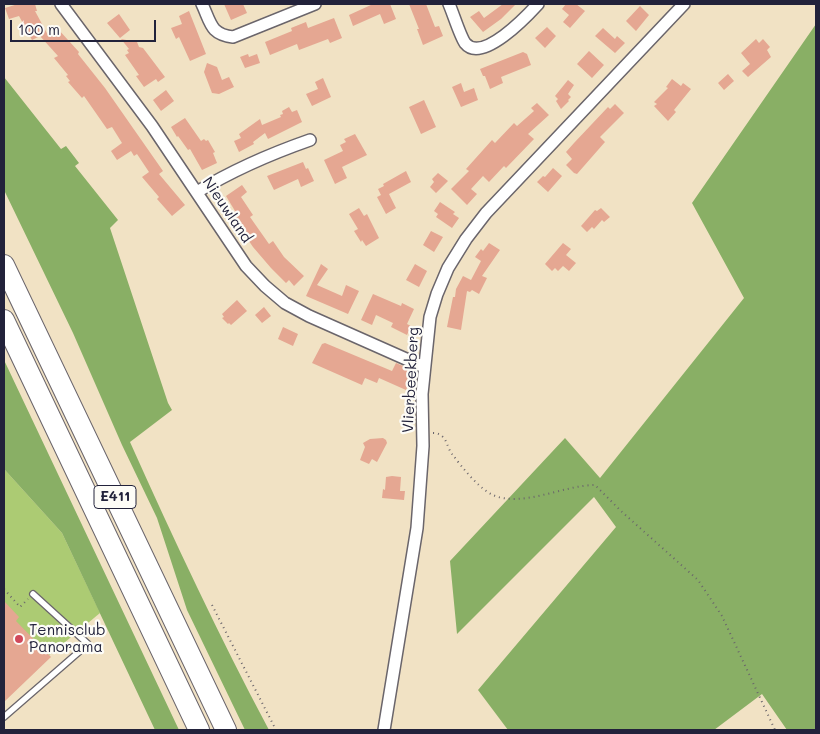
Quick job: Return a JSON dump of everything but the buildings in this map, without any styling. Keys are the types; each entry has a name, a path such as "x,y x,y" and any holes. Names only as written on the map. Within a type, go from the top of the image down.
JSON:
{"highway":[{"name":"E411","path":"4,265 226,730"},
{"name":"E411","path":"4,320 199,730"}],"street":[{"name":"Nieuwland","path":"61,4 152,126 246,266 265,286 285,303 309,316 424,366"},
{"path":"202,4 213,30 221,36 233,37 315,4"},
{"path":"449,4 465,43 471,48 480,48 500,40 538,4"},
{"name":"Vlierbeekberg","path":"384,730 417,528 423,434 422,394 424,366 430,317 437,294 448,268 466,239 486,213 684,4"},
{"path":"197,192 247,164 310,140"}],"lane":[{"path":"4,717 88,644 33,594"}],"path":[{"path":"423,434 436,433 444,438 451,452 473,480 492,495 514,499 529,498 582,485 595,484 621,511 698,580 722,616 775,730"},
{"path":"4,588 20,607 33,594"},
{"path":"212,605 276,730"}],"green space":[{"path":"816,24 816,730 787,730 762,694 714,730 508,730 478,690 616,527 594,497 457,634 450,561 565,438 600,478 744,298 692,203"},
{"path":"4,77 61,149 66,146 79,163 75,166 118,220 110,228 168,403 172,410 130,442 197,588 269,730 245,730 187,610 157,518 122,445 73,333 4,190"},
{"path":"4,360 179,730 155,730 62,533 4,469"},
{"path":"4,469 62,533 100,613 4,693"}],"place":[{"name":"Tennisclub Panorama","path":"19,639"}]}
